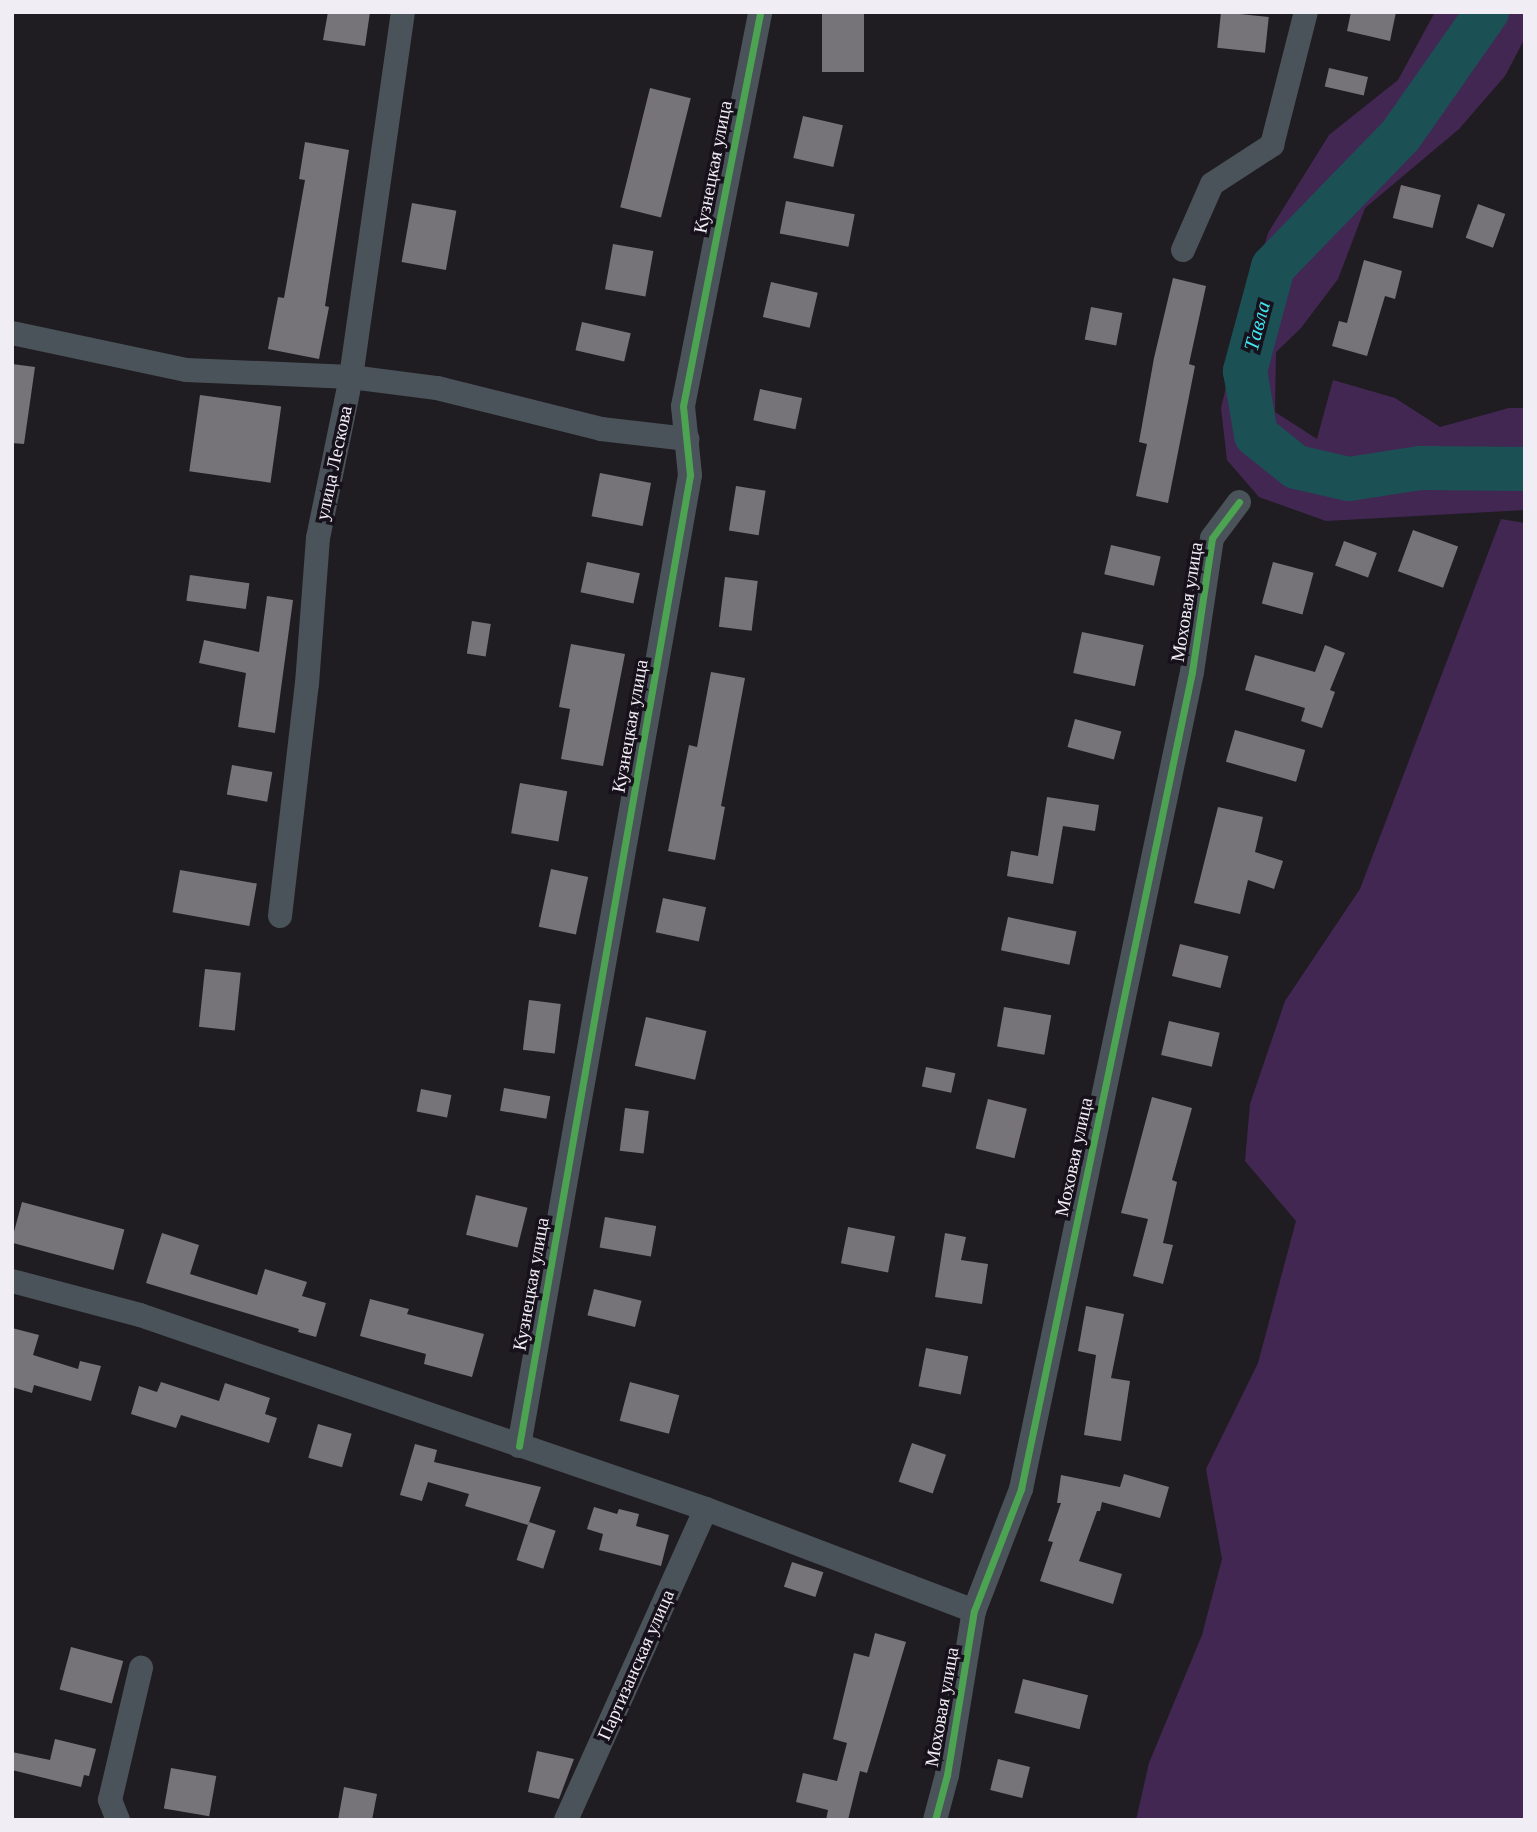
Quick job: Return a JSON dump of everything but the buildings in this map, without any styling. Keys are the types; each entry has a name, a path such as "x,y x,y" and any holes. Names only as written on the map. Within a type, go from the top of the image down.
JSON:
{"street":[{"name":"улица Лескова","path":"280,916 307,684 318,538 351,377 403,12"},
{"name":"Кузнецкая улица","path":"519,1446 690,475 683,406 760,12"},
{"path":"1183,250 1212,184 1272,145 1306,12"},
{"path":"12,333 186,370 351,377 437,388 601,429 687,439"},
{"name":"Моховая улица","path":"935,1820 947,1775 974,1611 1021,1489 1192,672 1212,538 1239,502"},
{"path":"12,1281 140,1315 706,1510 974,1611"},
{"name":"Партизанская улица","path":"566,1820 706,1510"},
{"path":"118,1820 110,1800 141,1668"}],"shaded area":[{"path":"1435,12 1525,12 1525,38 1505,76 1459,129 1365,208 1338,279 1301,328 1276,352 1275,412 1317,439 1333,380 1395,398 1440,427 1509,408 1525,408 1525,510 1326,521 1259,497 1227,460 1221,408 1240,329 1268,233 1329,135 1398,80"},
{"path":"1501,519 1525,523 1525,1820 1136,1820 1149,1763 1202,1635 1222,1559 1206,1469 1258,1363 1296,1221 1245,1161 1250,1104 1285,1001 1360,889"}],"waterway":[{"name":"Тавла","path":"1487,12 1401,135 1273,267 1245,371 1256,435 1296,467 1349,479 1420,468 1525,469"}],"cycle path":[{"path":"519,1446 690,475 683,406 760,12"},
{"path":"935,1820 947,1775 974,1611 1021,1489 1192,672 1212,538 1239,502"}]}
